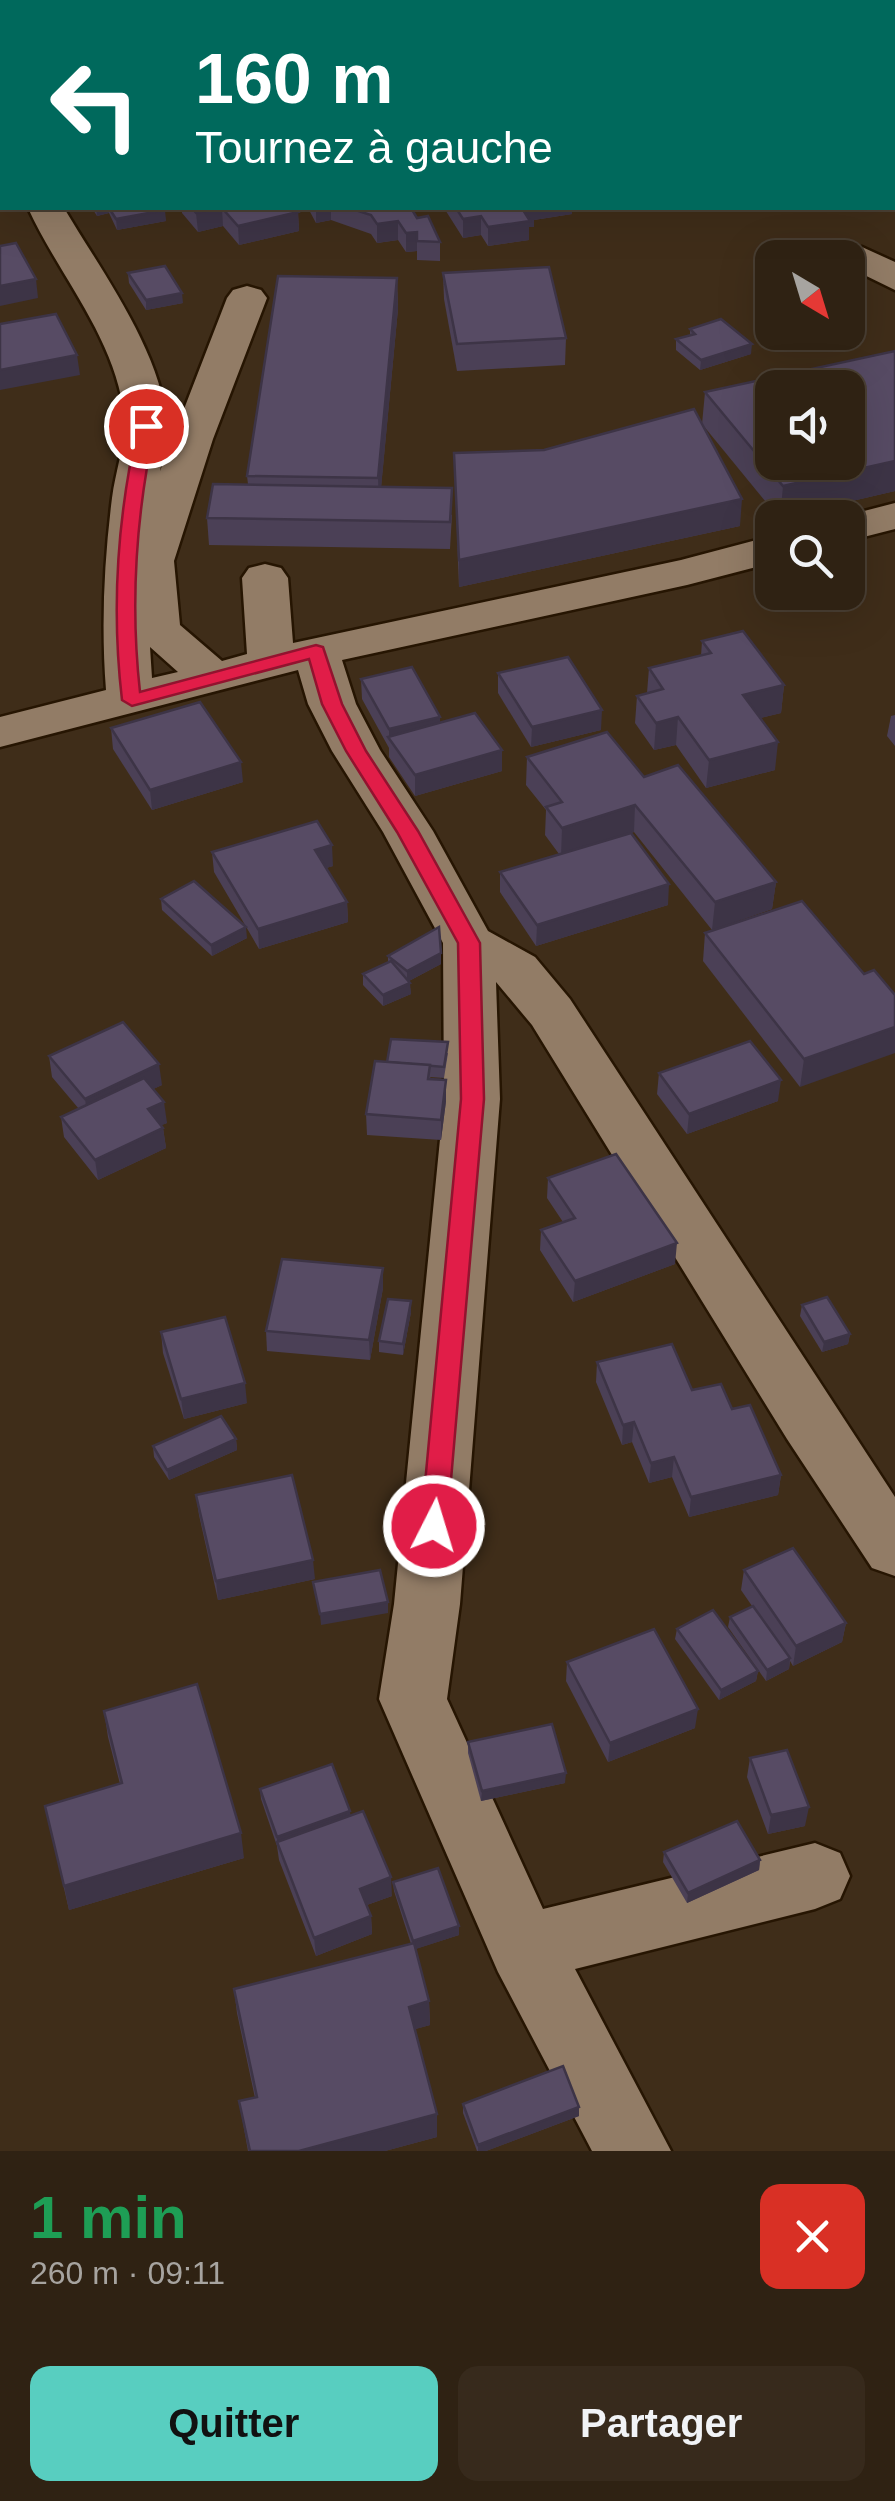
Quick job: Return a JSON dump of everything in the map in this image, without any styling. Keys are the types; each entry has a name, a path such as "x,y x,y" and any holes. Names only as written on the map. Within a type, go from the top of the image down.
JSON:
{"street":[{"path":"47,210 122,348 138,386 146,426 137,468 124,583 124,638 132,700"},
{"path":"865,260 895,278"},
{"path":"214,678 157,629 152,561 192,439 247,298"},
{"path":"865,524 895,516"},
{"path":"0,732 293,657 687,572 755,553"},
{"path":"265,578 293,657 332,704 469,943 472,1099 427,1604 413,1698 524,1948 634,2151"},
{"path":"469,943 516,970 551,1012 799,1404 895,1548"},
{"path":"524,1948 815,1876"}],"building":[{"path":"110,210 165,210 116,219"},
{"path":"224,210 298,212 238,226"},
{"path":"355,210 412,210 417,218 428,216 440,242 417,241 417,232 406,233 398,221 377,224 371,215"},
{"path":"457,210 523,210 530,221 488,227 481,216 463,219"},
{"path":"16,243 36,279 0,286 0,246"},
{"path":"165,266 182,293 146,300 128,273"},
{"path":"549,267 566,338 457,344 443,273"},
{"path":"278,276 397,278 378,478 247,476"},
{"path":"56,314 77,355 0,370 0,324"},
{"path":"721,319 752,344 701,360 676,339 695,334 690,329"},
{"path":"895,351 895,461 865,468 865,370 807,370"},
{"path":"755,381 755,452 705,392"},
{"path":"694,409 742,499 459,560 454,453 544,450"},
{"path":"778,480 810,480 783,486"},
{"path":"213,484 452,488 450,522 207,518"},
{"path":"743,631 784,685 743,695 778,742 709,760 678,717 656,723 637,696 663,689 649,668 711,653 702,641"},
{"path":"568,657 602,710 532,727 498,673"},
{"path":"412,667 440,717 389,729 361,679"},
{"path":"200,702 241,762 150,790 111,728"},
{"path":"475,713 502,750 415,775 388,737"},
{"path":"607,732 644,777 678,765 776,882 715,902 635,805 562,828 546,807 562,802 527,757"},
{"path":"317,821 332,845 315,850 347,902 258,929 212,852"},
{"path":"631,833 669,884 537,925 500,872"},
{"path":"194,881 246,927 211,945 161,899"},
{"path":"802,901 864,974 874,970 895,995 895,1027 804,1059 705,933"},
{"path":"439,927 441,953 407,971 388,956"},
{"path":"391,961 410,983 383,995 363,974"},
{"path":"123,1022 159,1064 85,1099 49,1056"},
{"path":"391,1039 448,1042 444,1067 387,1062"},
{"path":"750,1041 781,1080 689,1114 659,1073"},
{"path":"375,1061 430,1065 428,1079 446,1080 441,1120 366,1114"},
{"path":"144,1078 164,1102 148,1109 163,1128 95,1160 61,1117"},
{"path":"616,1154 677,1243 575,1281 541,1230 575,1218 548,1178"},
{"path":"282,1259 383,1268 369,1340 266,1331"},
{"path":"827,1297 850,1334 824,1342 802,1305"},
{"path":"388,1299 411,1301 403,1344 379,1341"},
{"path":"225,1317 245,1383 181,1399 161,1332"},
{"path":"672,1344 692,1390 721,1384 732,1409 750,1405 781,1475 691,1497 674,1457 651,1463 634,1422 623,1425 597,1362"},
{"path":"221,1416 236,1439 167,1470 153,1446"},
{"path":"292,1475 313,1560 216,1581 196,1495"},
{"path":"793,1548 846,1623 796,1646 744,1570"},
{"path":"380,1570 388,1602 320,1614 313,1582"},
{"path":"753,1606 790,1658 767,1670 730,1617"},
{"path":"713,1610 758,1671 721,1690 677,1629"},
{"path":"654,1629 698,1709 610,1743 567,1662"},
{"path":"197,1684 241,1833 64,1886 45,1806 122,1783 104,1711"},
{"path":"552,1724 566,1773 482,1791 468,1742"},
{"path":"787,1750 809,1807 771,1815 750,1758"},
{"path":"332,1764 350,1811 277,1837 260,1789"},
{"path":"363,1811 391,1877 360,1889 371,1916 314,1938 277,1842"},
{"path":"737,1821 760,1860 688,1893 664,1852"},
{"path":"438,1868 459,1926 413,1941 393,1882"},
{"path":"414,1943 429,2001 409,2007 437,2114 299,2151 250,2151 239,2101 257,2097 234,1989"},
{"path":"563,2066 579,2107 478,2145 463,2104"}],"route":[{"path":"146,426 137,468 124,583 124,638 132,700 316,651 332,704 356,751 408,831 469,943 472,1099 434,1526"}]}
